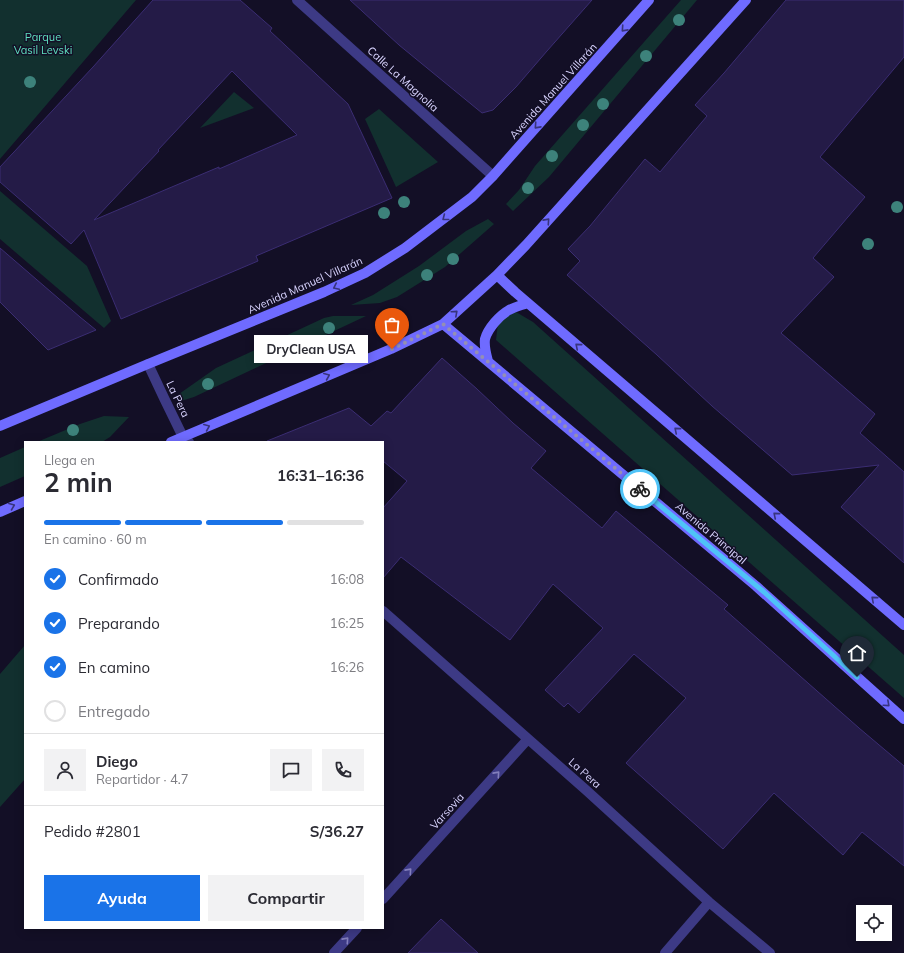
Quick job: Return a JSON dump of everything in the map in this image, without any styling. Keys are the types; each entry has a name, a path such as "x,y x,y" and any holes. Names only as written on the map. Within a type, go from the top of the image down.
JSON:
{"main road":[{"name":"Avenida Manuel Villarán","path":"0,426 324,292 364,273 405,248 472,197 493,176 649,0"},
{"path":"186,440 392,349 443,324 497,275 526,245 746,0"},
{"path":"497,275 527,303 904,625"},
{"path":"488,361 485,338 490,328 508,310 527,303"},
{"name":"Avenida Principal","path":"443,324 756,586 904,719"},
{"path":"0,512 24,501"}],"street":[{"name":"Calle La Magnolia","path":"298,0 493,176"},
{"name":"La Pera","path":"148,364 186,440"},
{"name":"La Pera","path":"384,612 586,790 709,902 770,953"},
{"name":"Varsovia","path":"384,899 528,739"},
{"path":"665,953 709,902"},
{"path":"334,953 356,929"}],"green space":[{"name":"Parque Vasil Levski","path":"0,0 136,0 0,159"},
{"path":"681,0 697,0 549,177 513,211 506,204 519,190 535,166"},
{"path":"234,92 254,108 200,128"},
{"path":"379,109 438,162 396,187 365,119"},
{"path":"0,191 87,266 111,321 104,328 0,239"},
{"path":"488,219 494,224 445,267 397,297 380,303 351,305 373,295 419,266 466,231"},
{"path":"516,312 533,322 904,655 904,698 496,340 498,323 507,316"},
{"path":"333,316 366,316 194,397 181,401 179,394 216,368 324,318"},
{"path":"104,416 129,417 110,437 104,441 39,441"},
{"path":"24,447 24,476 0,487 0,458"},
{"path":"24,646 24,780 0,807 0,674"}],"building":[{"path":"153,0 240,0 272,28 270,31 348,104 392,198 256,256 258,261 121,319 84,230 71,244 0,182 0,167","holes":["232,71 297,135 219,169 219,167 94,220"]},
{"path":"350,0 592,0 516,87 493,110 482,113 399,45"},
{"path":"786,0 904,0 904,57 820,157 865,197 813,258 834,277 781,333 875,414 860,433 904,472 904,563 841,507 879,465 792,475 712,406 567,275 580,261 568,249 590,226 645,159 660,172 707,116 695,105"},
{"path":"0,248 96,330 48,350 0,302"},
{"path":"442,358 546,451 531,468 602,528 616,511 728,605 724,609 904,766 904,866 862,832 843,855 774,793 723,849 626,763 686,698 634,654 579,713 568,703 564,707 545,690 603,628 553,584 510,640 401,557 384,577 384,507 407,481 384,462 384,441 267,441 349,408 371,426 387,411 391,413"},
{"path":"441,919 478,953 408,953"}],"way so far":[{"path":"392,349 443,324 640,489"}],"place":[{"name":"DryClean USA","path":"392,349"}],"route":[{"path":"640,489 764,592 857,677"}]}
